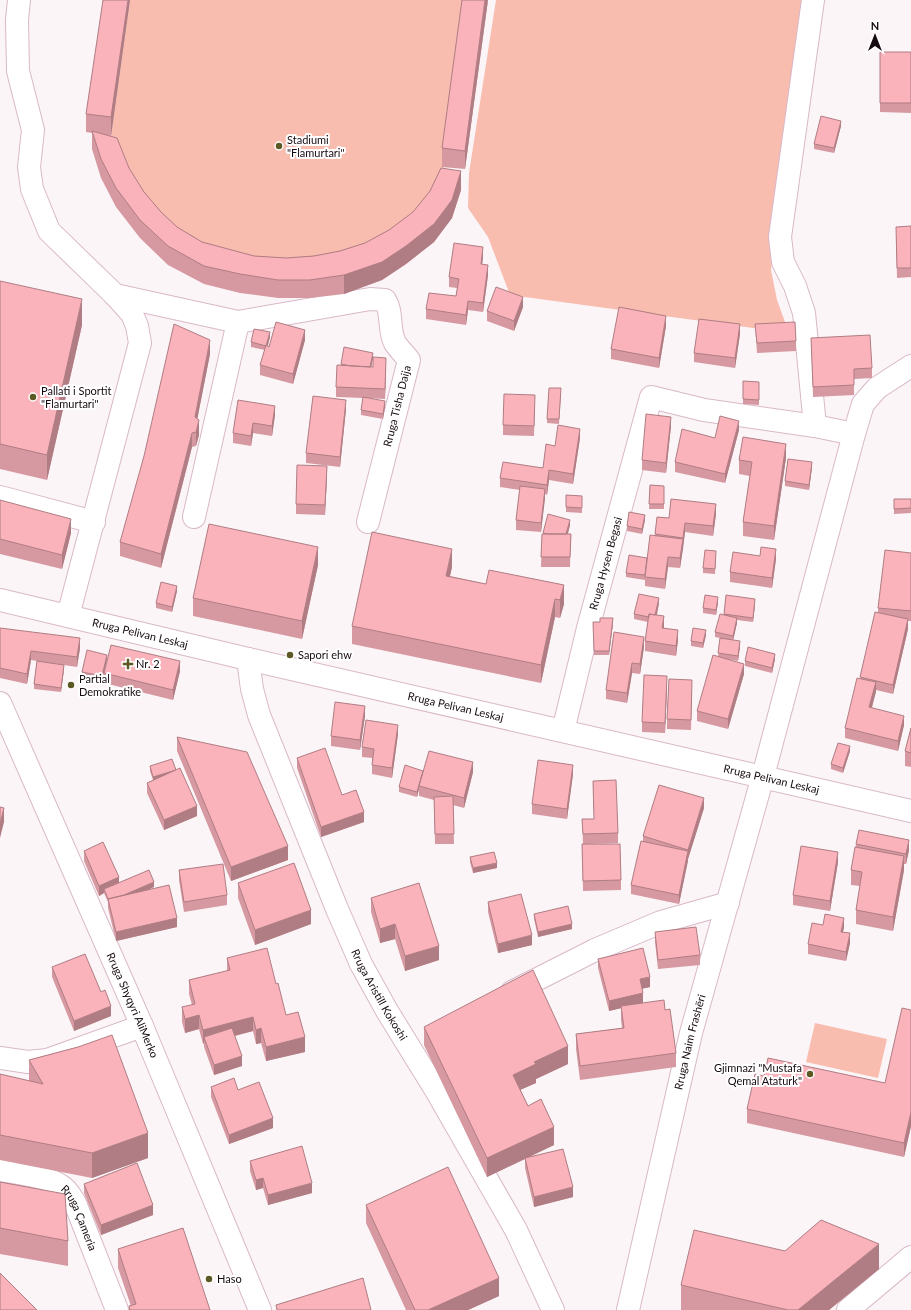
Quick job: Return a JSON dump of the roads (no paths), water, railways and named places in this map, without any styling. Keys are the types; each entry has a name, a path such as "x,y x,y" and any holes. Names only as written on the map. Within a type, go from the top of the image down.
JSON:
{"street":[{"path":"20,0 17,20 18,71 33,130 29,167 32,189 49,231 115,295 132,314 137,326 140,343 68,616"},
{"path":"813,0 780,237 783,262 795,286 804,312 815,426 854,434"},
{"path":"115,295 238,322 194,517"},
{"name":"Rruga Tisha Daija","path":"238,322 370,299 385,300 388,305 389,320 395,342 409,360 368,522"},
{"name":"Rruga Naim Frashëri","path":"628,1310 689,1041 763,776 854,434 863,404 877,388 911,366"},
{"name":"Rruga Hysen Begasi","path":"564,731 588,628 651,397 723,414 815,426"},
{"path":"0,498 94,522"},
{"name":"Rruga Pelivan Leskaj","path":"0,600 248,660 763,776 911,811"},
{"name":"Rruga Aristill Kokoshi","path":"248,660 252,689 259,715 336,909 361,964 407,1046 437,1092 516,1230 553,1310"},
{"name":"Rruga Shyqyri AliMerko","path":"0,703 142,1026 260,1310"},
{"path":"498,1000 595,950 661,922 728,903"},
{"path":"0,1058 28,1062 48,1060 142,1026"},
{"path":"407,1046 428,1035"},
{"name":"Rruga Çameria","path":"0,1170 54,1182 62,1186 69,1194 118,1310"},
{"path":"848,1310 911,1257"}],"place":[{"name":"Stadiumi \"Flamurtari\"","path":"279,146"},
{"name":"Pallati i Sportit \"Flamurtari\"","path":"33,397"},
{"name":"Sapori ehw","path":"290,655"},
{"name":"Nr. 2","path":"128,664"},
{"name":"Partial Demokratike","path":"71,685"},
{"name":"Gjimnazi \"Mustafa Qemal Ataturk\"","path":"810,1074"},
{"name":"Haso","path":"209,1279"}]}
